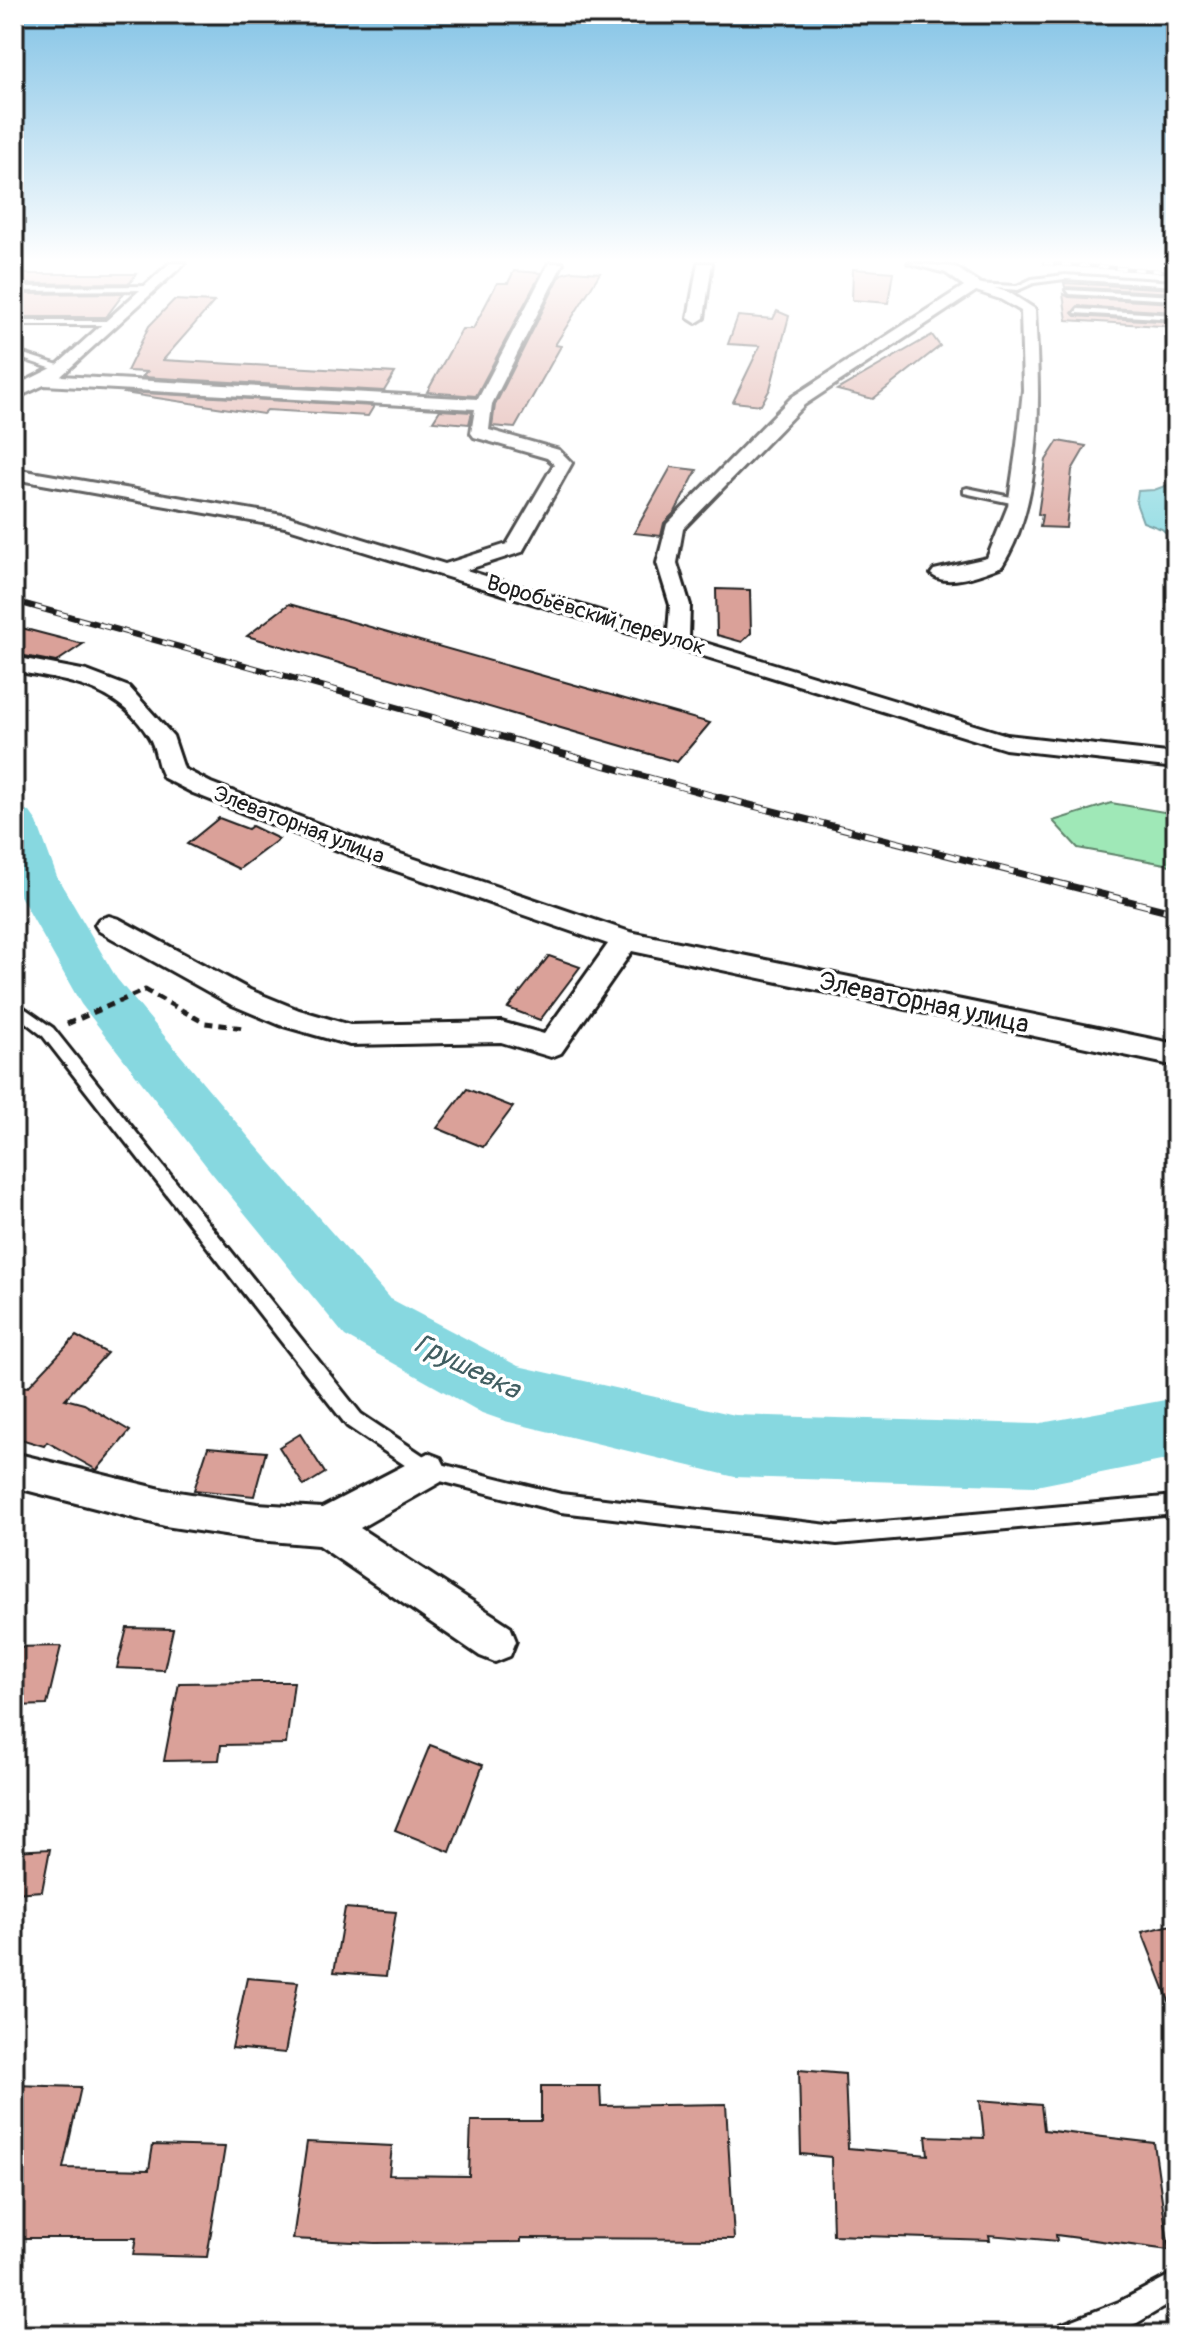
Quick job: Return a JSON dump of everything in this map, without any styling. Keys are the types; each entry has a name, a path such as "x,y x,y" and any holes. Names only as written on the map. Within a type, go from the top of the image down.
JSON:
{"street":[{"path":"14,394 56,373"},
{"path":"446,570 515,548 563,463 553,454 480,433 484,404 500,373"},
{"path":"678,639 680,605 667,563 674,528 798,401 841,373"},
{"path":"941,574 973,570 995,562 1016,501 1026,445 1030,373"},
{"path":"42,381 484,404"},
{"name":"Воробьёвский переулок","path":"14,474 288,522 678,639 1005,742 1176,761"},
{"name":"Элеваторная улица","path":"14,664 79,676 121,692 161,736 173,773 202,788 359,849 625,940 1176,1055"},
{"path":"109,925 240,997 290,1018 350,1035 501,1032 551,1046 625,940"},
{"path":"14,1470 165,1508 257,1522 325,1527 495,1641"},
{"path":"325,1527 428,1470"}],"lane":[{"path":"14,381 42,381"},
{"path":"967,491 1016,501"},
{"path":"14,1006 57,1044 354,1420 428,1470 561,1503 837,1535 1176,1505"},
{"path":"1070,2335 1127,2313 1176,2285"}],"path":[{"path":"84,1016 145,990"}],"green space":[{"path":"1111,803 1176,814 1176,866 1078,848 1053,821"}],"water":[{"path":"1176,482 1176,542 1162,529 1143,522 1136,503 1138,491 1154,490"}],"building":[{"path":"146,373 395,373 384,391 142,377"},
{"path":"438,373 488,373 476,396 427,392"},
{"path":"511,373 546,373 515,428 492,426 495,405"},
{"path":"747,373 774,373 761,405 733,402"},
{"path":"867,373 906,373 873,399 837,390"},
{"path":"124,393 374,406 368,416 267,410 263,414"},
{"path":"440,410 472,412 469,424 433,421"},
{"path":"1058,441 1086,446 1072,470 1066,528 1040,527 1042,515 1038,514 1046,460"},
{"path":"671,467 697,470 675,512 664,523 661,536 634,533"},
{"path":"716,589 750,590 751,633 742,642 717,635"},
{"path":"289,604 710,723 677,762 247,636"},
{"path":"14,626 83,644 56,662 14,654"},
{"path":"219,818 248,829 252,826 279,839 239,869 187,844"},
{"path":"549,956 580,967 540,1020 508,1008"},
{"path":"467,1089 513,1107 483,1147 437,1128"},
{"path":"76,1336 107,1353 65,1399 84,1404 130,1431 97,1470 47,1442 44,1446 14,1437 14,1398 22,1386 28,1387"},
{"path":"300,1434 325,1473 304,1486 279,1447"},
{"path":"208,1447 266,1452 254,1496 194,1490"},
{"path":"127,1628 173,1629 164,1670 117,1668"},
{"path":"61,1646 47,1705 14,1706 14,1647"},
{"path":"294,1682 286,1744 221,1745 219,1760 164,1761 179,1683"},
{"path":"430,1745 483,1765 450,1852 395,1830"},
{"path":"50,1849 42,1891 14,1893 14,1851"},
{"path":"345,1908 396,1912 386,1976 334,1972"},
{"path":"1176,1924 1176,2014 1174,2014 1142,1932"},
{"path":"247,1978 298,1982 285,2053 232,2048"},
{"path":"799,2070 845,2074 848,2148 928,2155 926,2136 984,2138 980,2100 1041,2105 1044,2130 1154,2143 1169,2250 1056,2235 1057,2241 989,2235 990,2240 833,2235 831,2157 801,2154"},
{"path":"14,2085 81,2087 63,2168 149,2170 153,2145 225,2147 207,2257 133,2255 136,2238 14,2238"},
{"path":"541,2086 600,2086 601,2106 726,2104 734,2239 521,2238 521,2242 374,2243 293,2239 307,2142 392,2146 389,2175 469,2176 471,2121 541,2121"}],"waterway":[{"name":"Грушевка","path":"14,822 33,877 99,991 231,1156 367,1317 505,1392 735,1446 1036,1455 1176,1428"}],"railway":[{"path":"14,601 277,674"},
{"path":"270,672 714,796 1176,913"}]}
